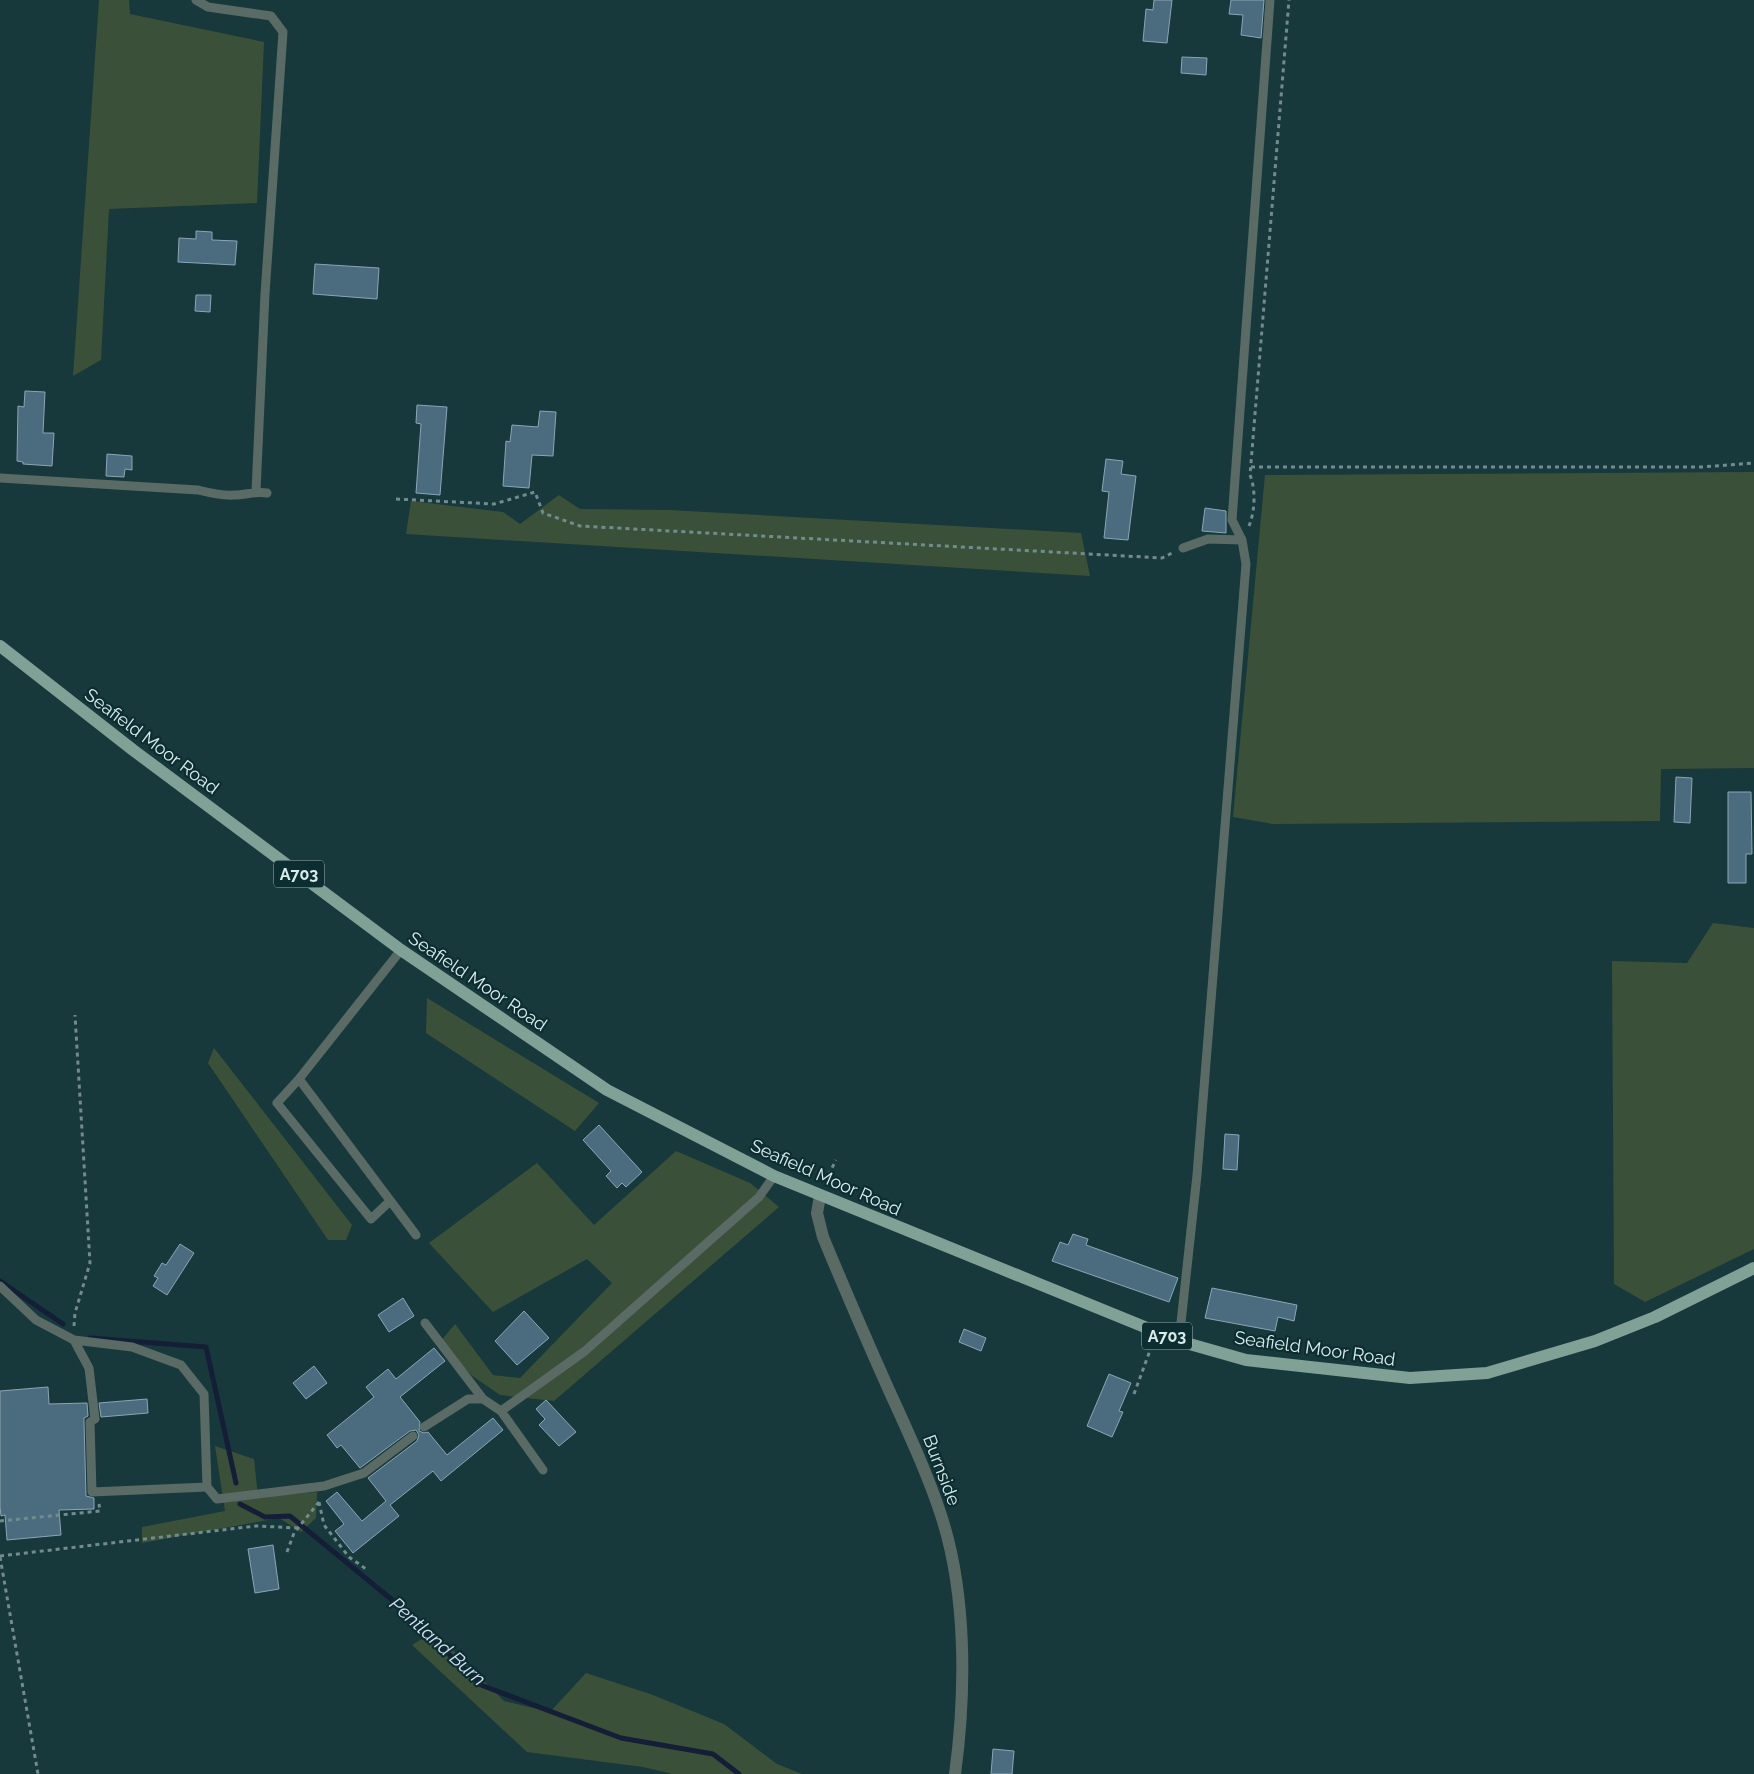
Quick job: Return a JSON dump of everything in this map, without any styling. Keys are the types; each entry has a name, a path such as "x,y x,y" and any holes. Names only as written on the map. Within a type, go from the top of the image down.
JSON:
{"main road":[{"name":"Seafield Moor Road","path":"0,646 133,750 401,950 607,1090 774,1176 1179,1341 1246,1360 1410,1378 1487,1373 1595,1341 1655,1317 1754,1268"}],"street":[{"name":"Burnside","path":"820,1196 817,1213 823,1237 911,1438 942,1516 956,1580 962,1652 960,1737 955,1774"}],"lane":[{"path":"196,0 208,7 271,16 283,32 265,294 256,491"},
{"path":"1179,1341 1197,1175 1246,564 1242,540 1232,520 1270,0"},
{"path":"0,478 198,490 213,494 236,496 256,491 267,493"},
{"path":"1183,548 1208,539 1242,540"},
{"path":"390,1201 371,1219 277,1103 299,1080 401,950"},
{"path":"299,1080 416,1235"},
{"path":"501,1411 585,1351 758,1197 774,1176"},
{"path":"0,1286 36,1320 74,1340 132,1348 181,1365 204,1394 207,1487 217,1500 324,1486 364,1472 413,1436"},
{"path":"425,1323 483,1399 501,1411 543,1470"},
{"path":"74,1340 89,1368 95,1419 90,1422 92,1492 207,1487"},
{"path":"424,1426 468,1399 483,1399"}],"path":[{"path":"1242,540 1252,518 1254,485 1250,475 1289,0"},
{"path":"1251,467 1702,466 1754,463"},
{"path":"396,499 494,504 535,492 543,513 580,526 1162,558 1183,548"},
{"path":"74,1340 75,1313 90,1262 75,1015"},
{"path":"820,1196 836,1160"},
{"path":"1134,1394 1157,1332"},
{"path":"287,1552 298,1528 318,1502 324,1486"},
{"path":"0,1521 100,1511 99,1492"},
{"path":"318,1502 324,1525 350,1557 366,1569"},
{"path":"38,1774 0,1557 256,1526 298,1528"}],"green space":[{"path":"99,0 129,0 130,14 264,42 257,203 109,209 101,360 73,376"},
{"path":"1754,472 1754,768 1661,769 1660,821 1273,824 1233,817 1265,475"},
{"path":"559,495 580,509 669,510 1081,533 1090,576 406,534 411,501 503,512 520,524"},
{"path":"1713,923 1754,928 1754,1249 1645,1302 1614,1284 1612,961 1687,963"},
{"path":"427,998 599,1103 575,1131 426,1033"},
{"path":"214,1048 352,1225 346,1240 328,1240 208,1063"},
{"path":"676,1151 750,1183 779,1207 554,1401 500,1395 471,1375 440,1342 455,1324 493,1375 520,1378 612,1283 587,1259 493,1312 429,1243 537,1163 594,1225"},
{"path":"215,1446 254,1459 258,1497 317,1492 316,1518 301,1532 279,1518 142,1543 142,1527 225,1511"},
{"path":"434,1631 504,1701 550,1712 586,1673 653,1695 724,1724 777,1764 802,1774 673,1774 643,1767 527,1752 412,1645"}],"building":[{"path":"1154,0 1172,0 1167,43 1143,41 1146,9 1153,10"},
{"path":"1231,0 1264,0 1261,38 1241,35 1243,15 1229,14"},
{"path":"1182,57 1207,58 1206,75 1181,73"},
{"path":"196,231 212,232 212,240 237,241 235,265 178,262 179,238 196,239"},
{"path":"315,264 379,268 377,299 313,294"},
{"path":"196,295 211,295 210,312 195,311"},
{"path":"25,391 45,392 43,433 54,433 52,466 23,464 23,462 17,461 18,406 24,407"},
{"path":"417,405 447,407 440,495 416,493 421,424 416,423"},
{"path":"540,411 556,412 553,456 532,455 529,488 503,486 506,441 510,442 512,425 538,427"},
{"path":"107,454 132,456 132,470 125,469 124,477 106,476"},
{"path":"1106,459 1123,461 1121,474 1136,476 1128,540 1104,538 1109,492 1102,491"},
{"path":"1205,508 1226,511 1226,533 1202,531"},
{"path":"1676,777 1692,778 1690,823 1674,822"},
{"path":"1728,792 1751,792 1752,854 1746,854 1746,883 1728,883"},
{"path":"599,1125 642,1172 626,1187 622,1183 617,1188 606,1176 611,1171 583,1140"},
{"path":"1225,1134 1239,1135 1237,1170 1223,1169"},
{"path":"1073,1234 1088,1239 1086,1245 1178,1278 1169,1302 1052,1261 1060,1242 1068,1245"},
{"path":"180,1244 194,1253 167,1295 153,1286 158,1278 154,1276 162,1263 166,1265"},
{"path":"1212,1288 1297,1305 1294,1321 1278,1317 1275,1331 1205,1318"},
{"path":"403,1298 414,1316 389,1332 378,1315"},
{"path":"524,1311 549,1338 517,1365 495,1341"},
{"path":"964,1329 986,1338 981,1351 959,1342"},
{"path":"434,1348 445,1361 400,1397 420,1422 419,1431 428,1432 447,1455 493,1418 503,1430 441,1481 433,1471 390,1505 399,1516 353,1553 335,1531 344,1524 326,1501 337,1492 362,1521 386,1501 368,1478 417,1441 419,1435 416,1430 410,1431 360,1468 341,1445 337,1448 327,1435 374,1397 366,1387 388,1369 396,1379"},
{"path":"314,1366 327,1383 306,1399 293,1383"},
{"path":"1109,1374 1131,1383 1119,1411 1123,1412 1112,1437 1087,1426"},
{"path":"48,1387 49,1404 87,1403 88,1416 84,1418 86,1496 94,1498 94,1509 59,1510 61,1535 7,1540 5,1515 1,1516 0,1507 0,1391"},
{"path":"147,1399 148,1413 101,1417 99,1403"},
{"path":"546,1400 576,1432 559,1446 539,1425 545,1419 536,1409"},
{"path":"273,1545 279,1589 255,1593 248,1549"},
{"path":"993,1749 1014,1751 1012,1774 991,1774"}],"waterway":[{"name":"Pentland Burn","path":"0,1281 63,1324"},
{"name":"Pentland Burn","path":"90,1338 206,1347 236,1483"},
{"name":"Pentland Burn","path":"240,1504 265,1517 290,1516 391,1599 481,1685 621,1738 713,1754 739,1774"}]}
